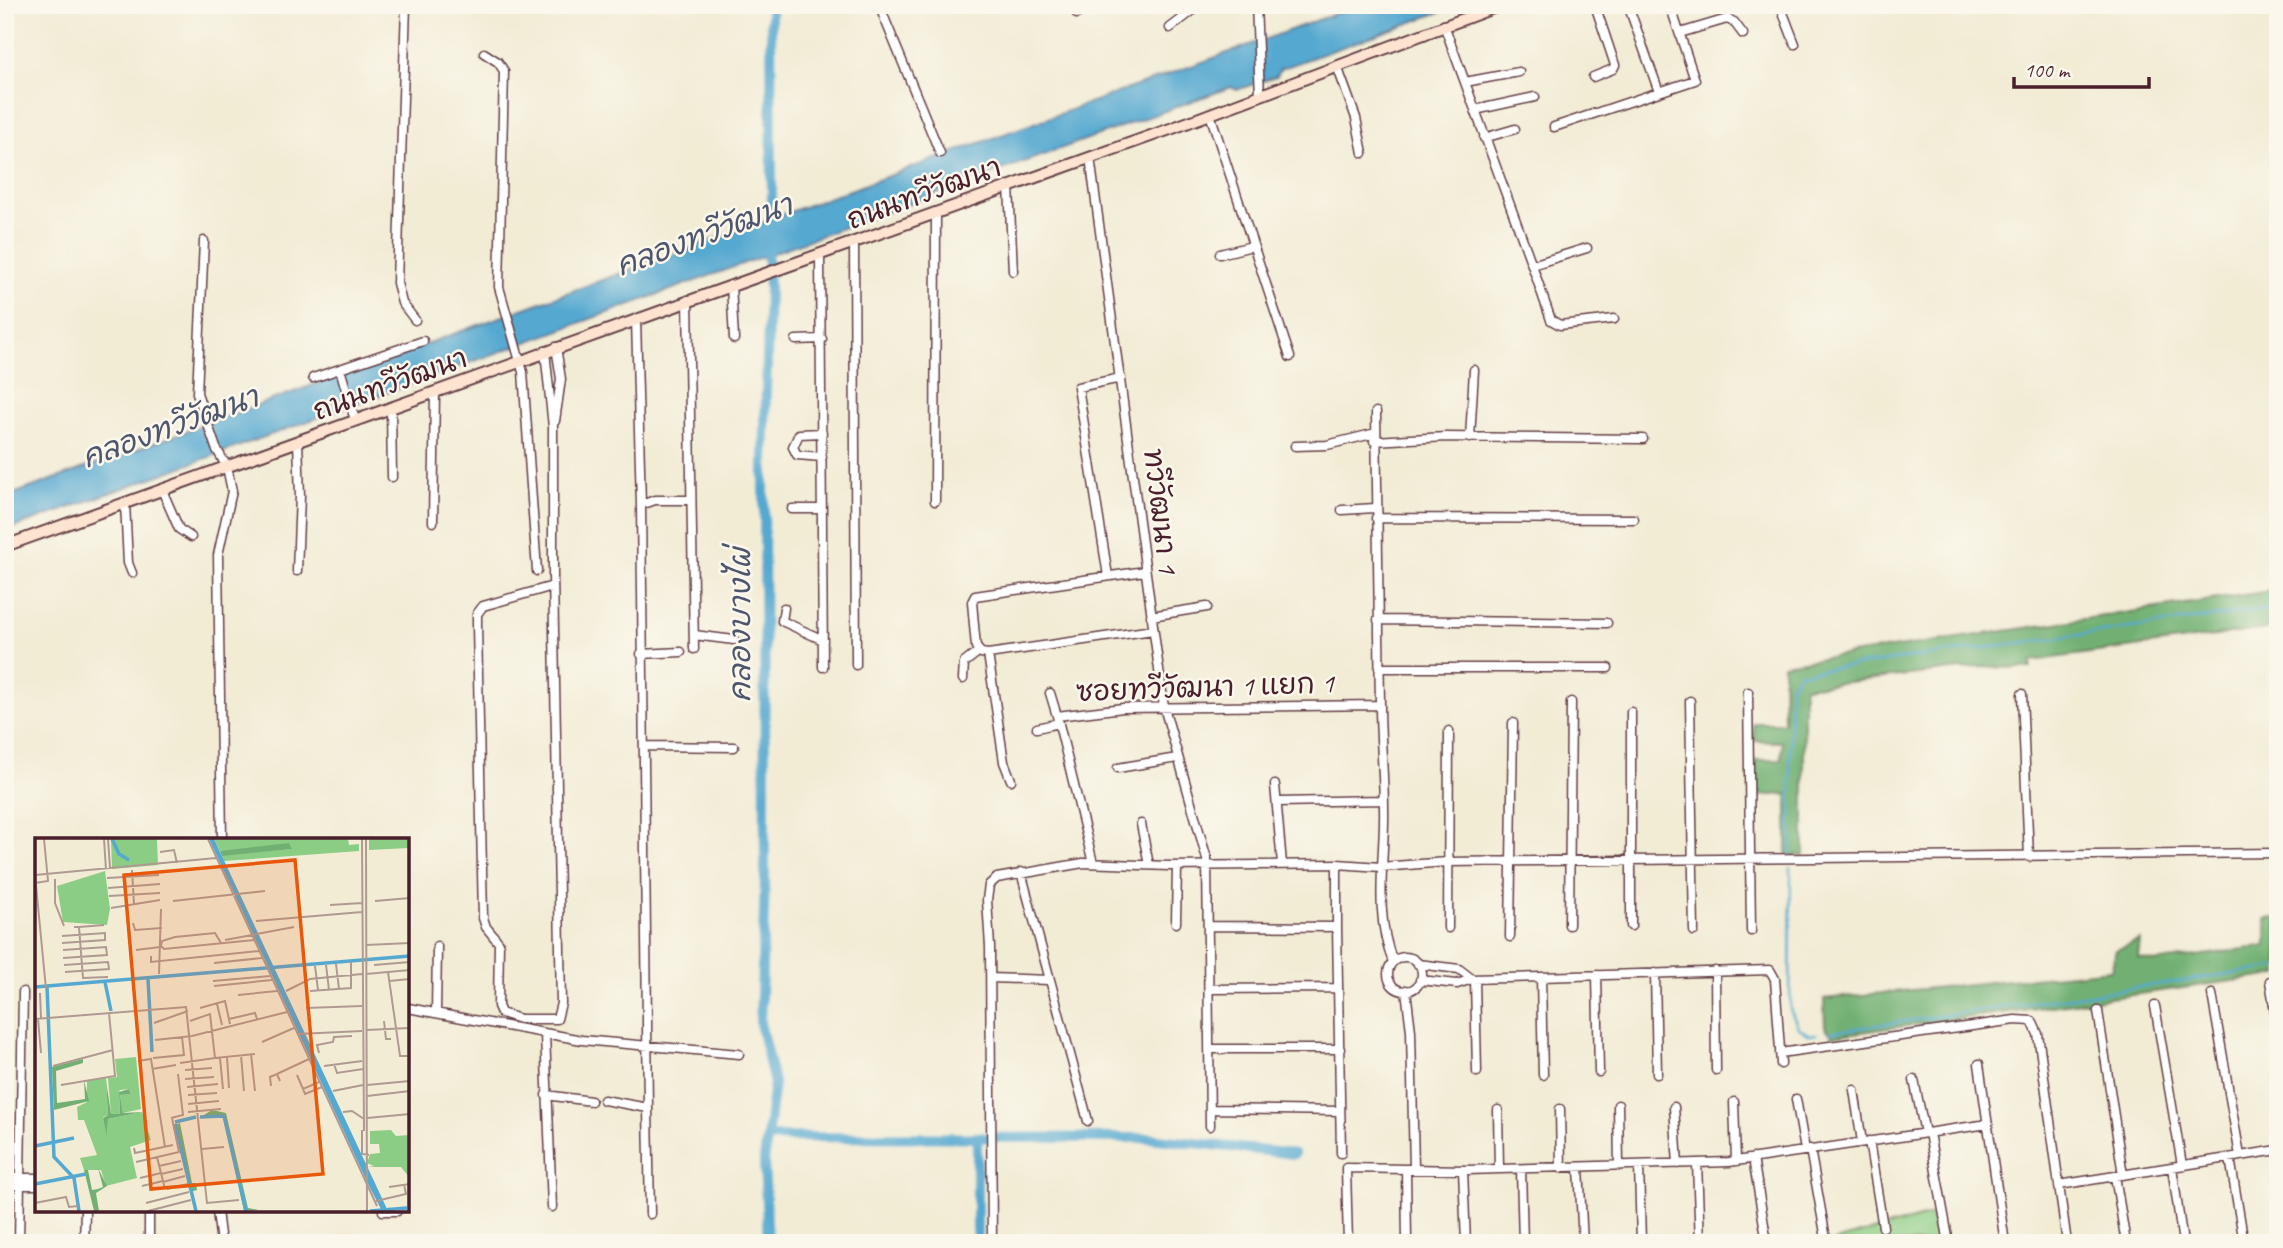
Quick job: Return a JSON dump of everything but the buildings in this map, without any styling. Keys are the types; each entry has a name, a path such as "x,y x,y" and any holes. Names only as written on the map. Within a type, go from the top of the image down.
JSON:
{"main road":[{"name":"ถนนทวีวัฒนา","path":"5,546 298,442 354,415 391,407 435,392 1210,114 1501,5"}],"street":[{"path":"406,5 397,284 402,303 415,320"},
{"path":"879,5 940,153"},
{"path":"1170,28 1200,5"},
{"path":"1256,5 1255,30 1260,95"},
{"path":"1593,78 1613,69 1615,65 1595,5"},
{"path":"1628,5 1659,92"},
{"path":"1554,127 1695,80 1670,5"},
{"path":"1780,5 1796,44"},
{"path":"1680,33 1727,19 1734,22 1743,34"},
{"path":"1444,25 1551,320 1556,324 1614,319"},
{"path":"484,53 498,62 504,71 499,254 501,297 521,360 537,571"},
{"path":"1337,66 1356,118 1363,153"},
{"path":"1465,82 1519,72"},
{"path":"1475,110 1535,97"},
{"path":"1210,114 1290,358"},
{"path":"1484,138 1515,129"},
{"name":"ทวีวัฒนา 1","path":"1090,157 1164,707 1203,839 1207,865 1210,926 1210,1126"},
{"path":"1010,186 1013,271"},
{"path":"935,500 936,212"},
{"path":"204,241 197,393 216,448 227,467 232,491 218,555 222,838"},
{"path":"854,242 856,665"},
{"path":"1220,254 1252,246"},
{"path":"1532,265 1587,247"},
{"path":"820,254 823,667"},
{"path":"731,285 734,339"},
{"path":"688,300 694,649"},
{"path":"636,319 650,1214"},
{"path":"796,340 822,339"},
{"path":"313,378 423,341"},
{"path":"550,349 561,379 553,427 553,586 561,1003 557,1019 539,1020 501,1013 498,1006 499,943 486,927 483,918 477,614 483,606 553,586"},
{"path":"341,370 354,415"},
{"path":"1470,438 1474,370"},
{"path":"1108,576 1079,387 1121,378"},
{"path":"433,522 435,392"},
{"path":"391,407 392,477"},
{"path":"1376,412 1375,508 1383,800 1383,936 1393,962"},
{"path":"822,433 799,434 793,447 797,455 822,457"},
{"path":"1294,446 1327,445 1375,437 1643,439"},
{"path":"297,571 300,496 298,442"},
{"path":"162,490 179,529 191,537"},
{"path":"641,505 654,500 691,500"},
{"path":"125,503 128,563 132,573"},
{"path":"1342,510 1375,508"},
{"path":"792,509 822,509"},
{"path":"1376,518 1634,519"},
{"path":"978,652 972,612 975,596 982,592 1145,571"},
{"path":"1151,616 1207,607"},
{"path":"784,608 782,621 823,640"},
{"path":"1378,620 1607,623"},
{"path":"963,679 964,663 978,652 988,654 1153,630"},
{"path":"694,635 734,640"},
{"path":"641,654 681,652"},
{"path":"988,654 1004,762 1011,780"},
{"path":"1379,668 1608,668"},
{"path":"1748,692 1751,931"},
{"path":"1037,727 1058,719 1050,693"},
{"path":"2022,694 2029,857"},
{"path":"1690,701 1694,932"},
{"path":"1569,925 1571,702"},
{"name":"ซอยทวีวัฒนา 1 แยก 1","path":"1093,863 1058,719 1095,710 1164,707 1380,705"},
{"path":"1631,712 1631,926"},
{"path":"1510,937 1513,723"},
{"path":"1448,928 1449,731"},
{"path":"644,746 734,747"},
{"path":"1118,768 1177,758"},
{"path":"1275,785 1282,864"},
{"path":"1277,802 1383,800"},
{"path":"1141,824 1149,865"},
{"path":"992,1243 991,978 987,890 991,881 1021,872 1093,863 1177,866 1337,863 1381,867 1447,862 1692,862 2278,853"},
{"path":"1337,863 1341,1153"},
{"path":"1176,923 1177,866"},
{"path":"1021,872 1088,1121"},
{"path":"1210,926 1338,927"},
{"path":"436,1013 437,946"},
{"path":"1474,979 1459,969 1418,964 1405,957 1393,962 1389,969 1390,980 1397,989 1406,990 1420,980 1457,984 1474,979 1770,970 1775,979 1781,1064"},
{"path":"1418,964 1420,980"},
{"path":"1715,971 1716,1070"},
{"path":"1655,973 1657,1074"},
{"path":"1597,975 1599,1072"},
{"path":"1541,977 1543,1075"},
{"path":"991,978 1049,979"},
{"path":"1474,979 1477,1072"},
{"path":"2270,981 2278,1030"},
{"path":"1210,989 1338,988"},
{"path":"1406,990 1411,1031 1407,1243"},
{"path":"19,1243 23,992"},
{"path":"2213,994 2240,1156"},
{"path":"2155,1006 2182,1165"},
{"path":"410,1008 545,1034 739,1054"},
{"path":"2098,1011 2126,1243"},
{"path":"1780,1053 2015,1020 2032,1021 2038,1034 2067,1243"},
{"path":"545,1034 552,1207"},
{"path":"1211,1049 1340,1049"},
{"path":"1979,1064 2005,1243"},
{"path":"1914,1080 1949,1243"},
{"path":"1853,1090 1883,1227"},
{"path":"546,1095 591,1101"},
{"path":"1796,1099 1826,1239"},
{"path":"604,1100 648,1108"},
{"path":"1734,1102 1735,1161"},
{"path":"1618,1105 1619,1166"},
{"path":"1674,1107 1678,1164"},
{"path":"1210,1109 1339,1111"},
{"path":"1560,1109 1561,1167"},
{"path":"1498,1110 1499,1169"},
{"path":"1348,1243 1346,1168 1521,1169 1735,1161 1988,1124"},
{"path":"2059,1185 2278,1150"},
{"path":"1753,1158 1767,1243"},
{"path":"2230,1158 2244,1243"},
{"path":"1698,1163 1700,1243"},
{"path":"1639,1165 1640,1243"},
{"path":"1579,1167 1583,1243"},
{"path":"2172,1167 2183,1243"},
{"path":"1521,1169 1523,1243"},
{"path":"1463,1170 1465,1243"},
{"path":"5,1178 35,1185"},
{"path":"5,1185 35,1178"},
{"path":"85,1213 85,1243"},
{"path":"149,1213 149,1243"},
{"path":"217,1213 221,1243"}],"green space":[{"path":"2278,590 2278,625 2267,629 2031,661 2031,668 1979,667 1804,687 1804,855 1787,856 1787,794 1756,796 1755,760 1781,760 1782,742 1754,741 1753,723 1784,723 1783,664"},
{"path":"2278,918 2278,975 1833,1036 1825,1027 1824,999 2111,970 2116,950 2140,940 2138,958 2154,962 2266,946 2266,919"},
{"path":"1931,1215 1937,1243 1831,1243 1838,1240"}],"water":[{"path":"1359,5 1460,5 1280,69 1277,76 1237,90 1231,87 5,531 5,497"}],"waterway":[{"name":"คลองบางไผ่","path":"768,230 772,212 771,5"},
{"name":"คลองบางไผ่","path":"767,245 769,289 764,463 765,881 760,1023 774,1083 764,1161 768,1243"},
{"path":"1791,853 1790,686 1799,673 2278,608"},
{"path":"1791,868 1790,1009 1798,1027 1810,1035 1816,1034"},
{"path":"1831,1032 2278,967"},
{"path":"767,1137 1149,1138 1294,1154"},
{"path":"977,1137 977,1243"}],"water label":[{"name":"คลองทวีวัฒนา","path":"704,235"},
{"name":"คลองทวีวัฒนา","path":"170,427"}]}
